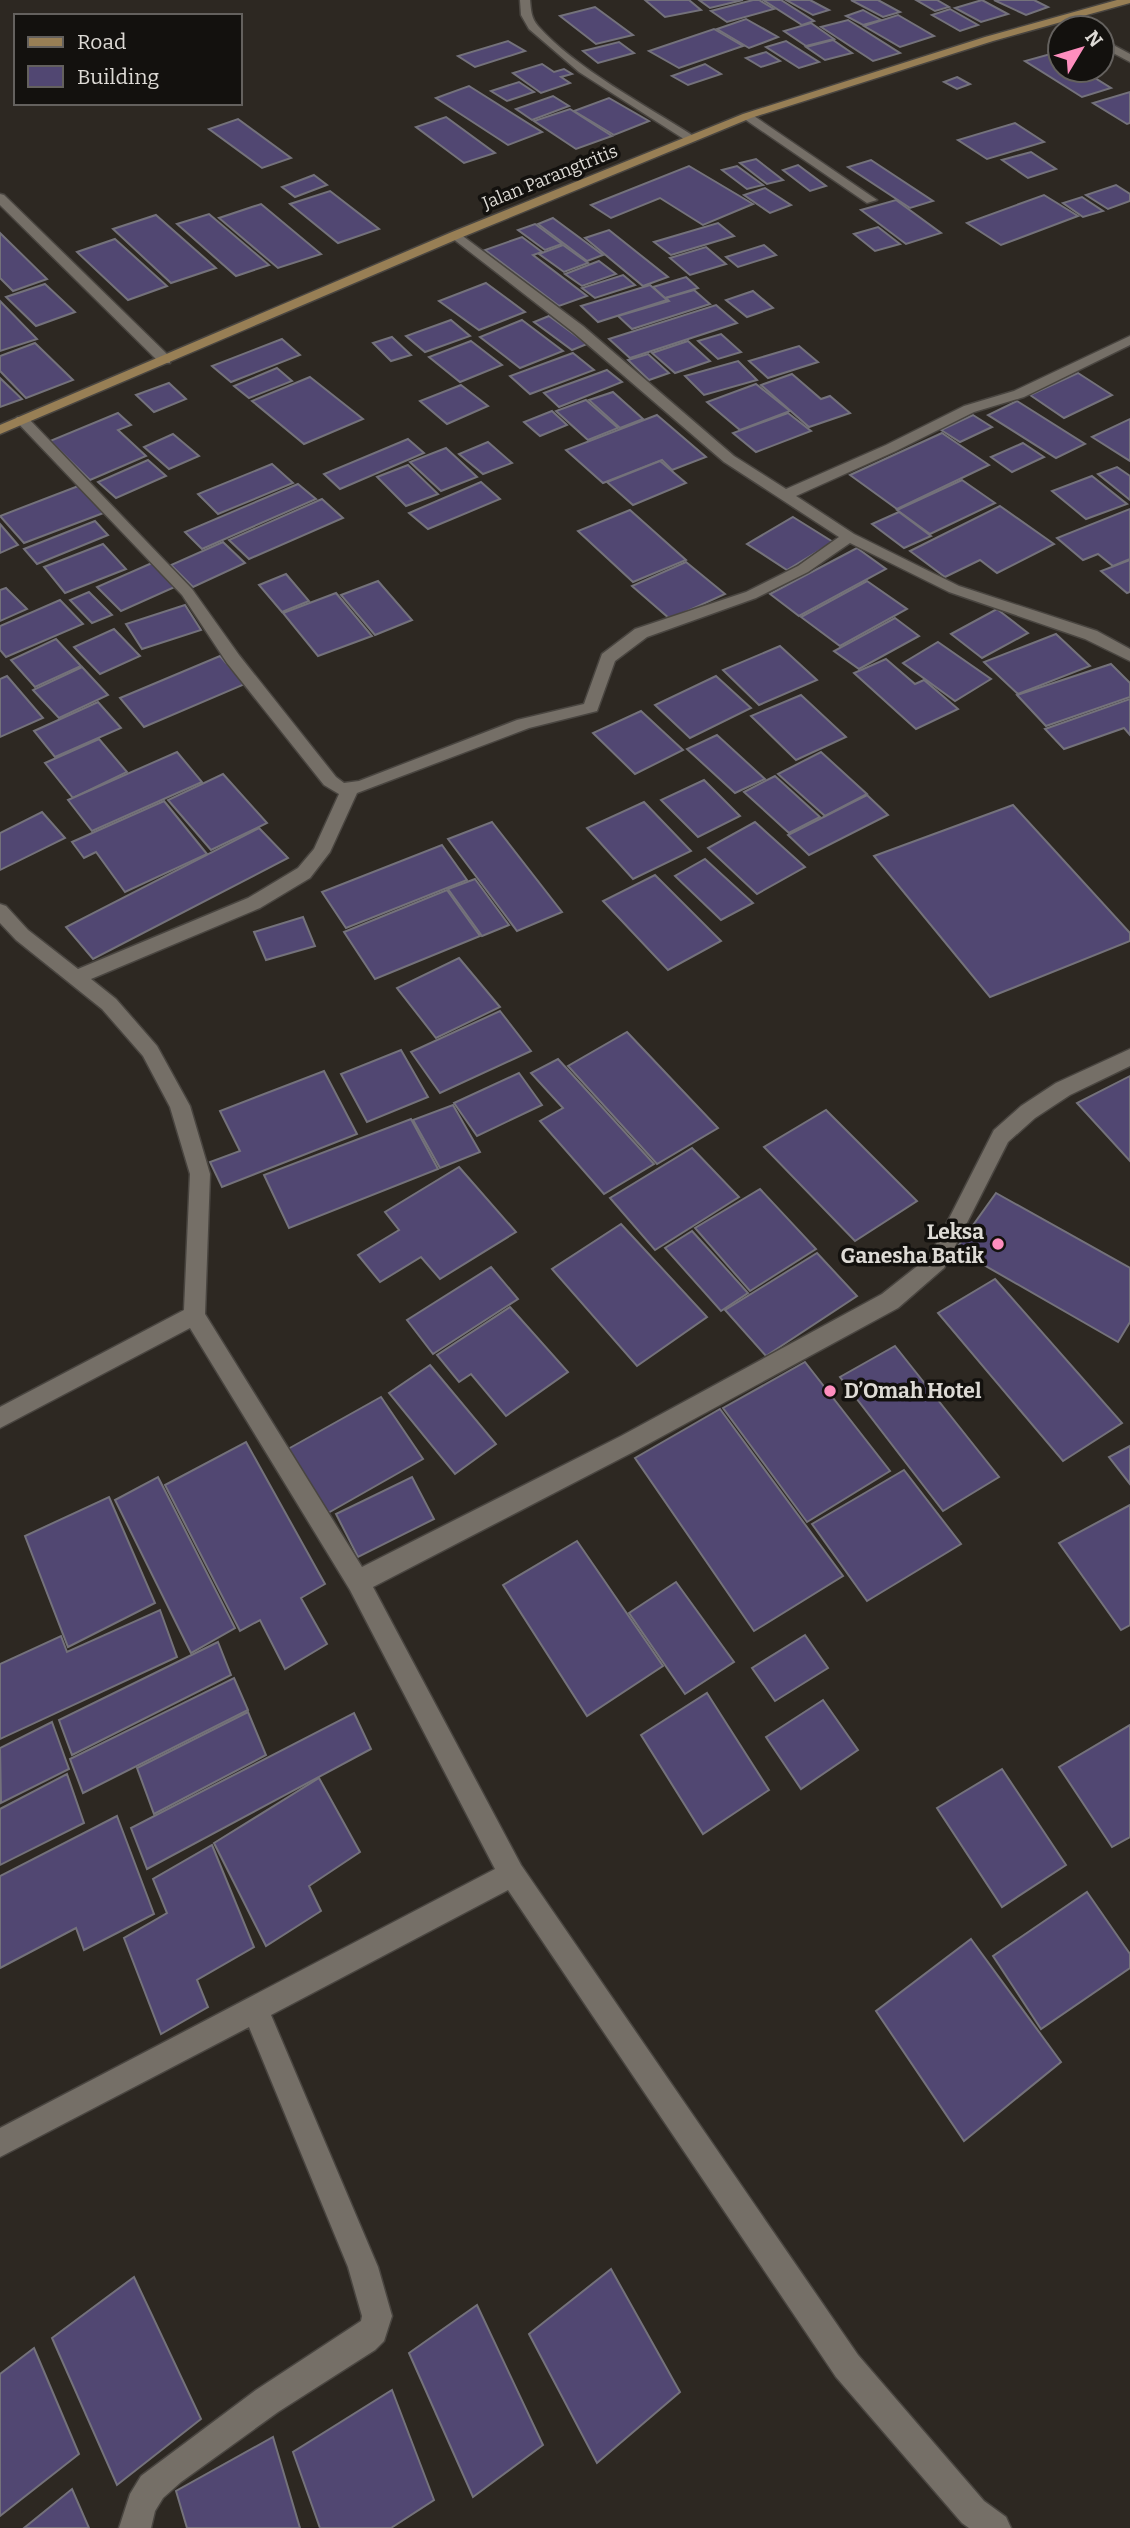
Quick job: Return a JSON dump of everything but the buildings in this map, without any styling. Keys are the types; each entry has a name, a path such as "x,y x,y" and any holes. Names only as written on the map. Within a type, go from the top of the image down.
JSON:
{"main road":[{"name":"Jalan Parangtritis","path":"1081,14 1129,0"},
{"name":"Jalan Parangtritis","path":"0,429 456,235 747,116 910,63 1046,24"}],"street":[{"path":"525,0 526,15 533,27 583,70 691,139"},
{"path":"747,116 870,200"},
{"path":"0,198 165,360"},
{"path":"456,235 578,329 729,459 783,496 849,537 954,589 1091,635 1130,656"},
{"path":"783,496 891,449 969,410 1019,394 1130,340"},
{"path":"22,420 187,592 233,659 330,781 341,789 350,789 523,724 591,707 608,658 641,633 751,595 803,569 849,537"},
{"path":"76,978 254,903 304,873 321,852 350,789"},
{"path":"0,911 22,935 109,1004 150,1051 180,1106 200,1174 194,1315 358,1582 512,1874 847,2366 973,2512 995,2528"},
{"path":"358,1582 629,1443 890,1301 937,1262 1001,1136 1028,1112 1063,1089 1130,1057"},
{"path":"0,1418 194,1315"},
{"path":"1,2138 255,2010 512,1874"},
{"path":"135,2528 141,2505 152,2487 170,2471 267,2401 363,2339 373,2330 377,2316 359,2255 255,2010"}],"place":[{"name":"Leksa Ganesha Batik","path":"998,1244"},
{"name":"D’Omah Hotel","path":"830,1391"}]}
